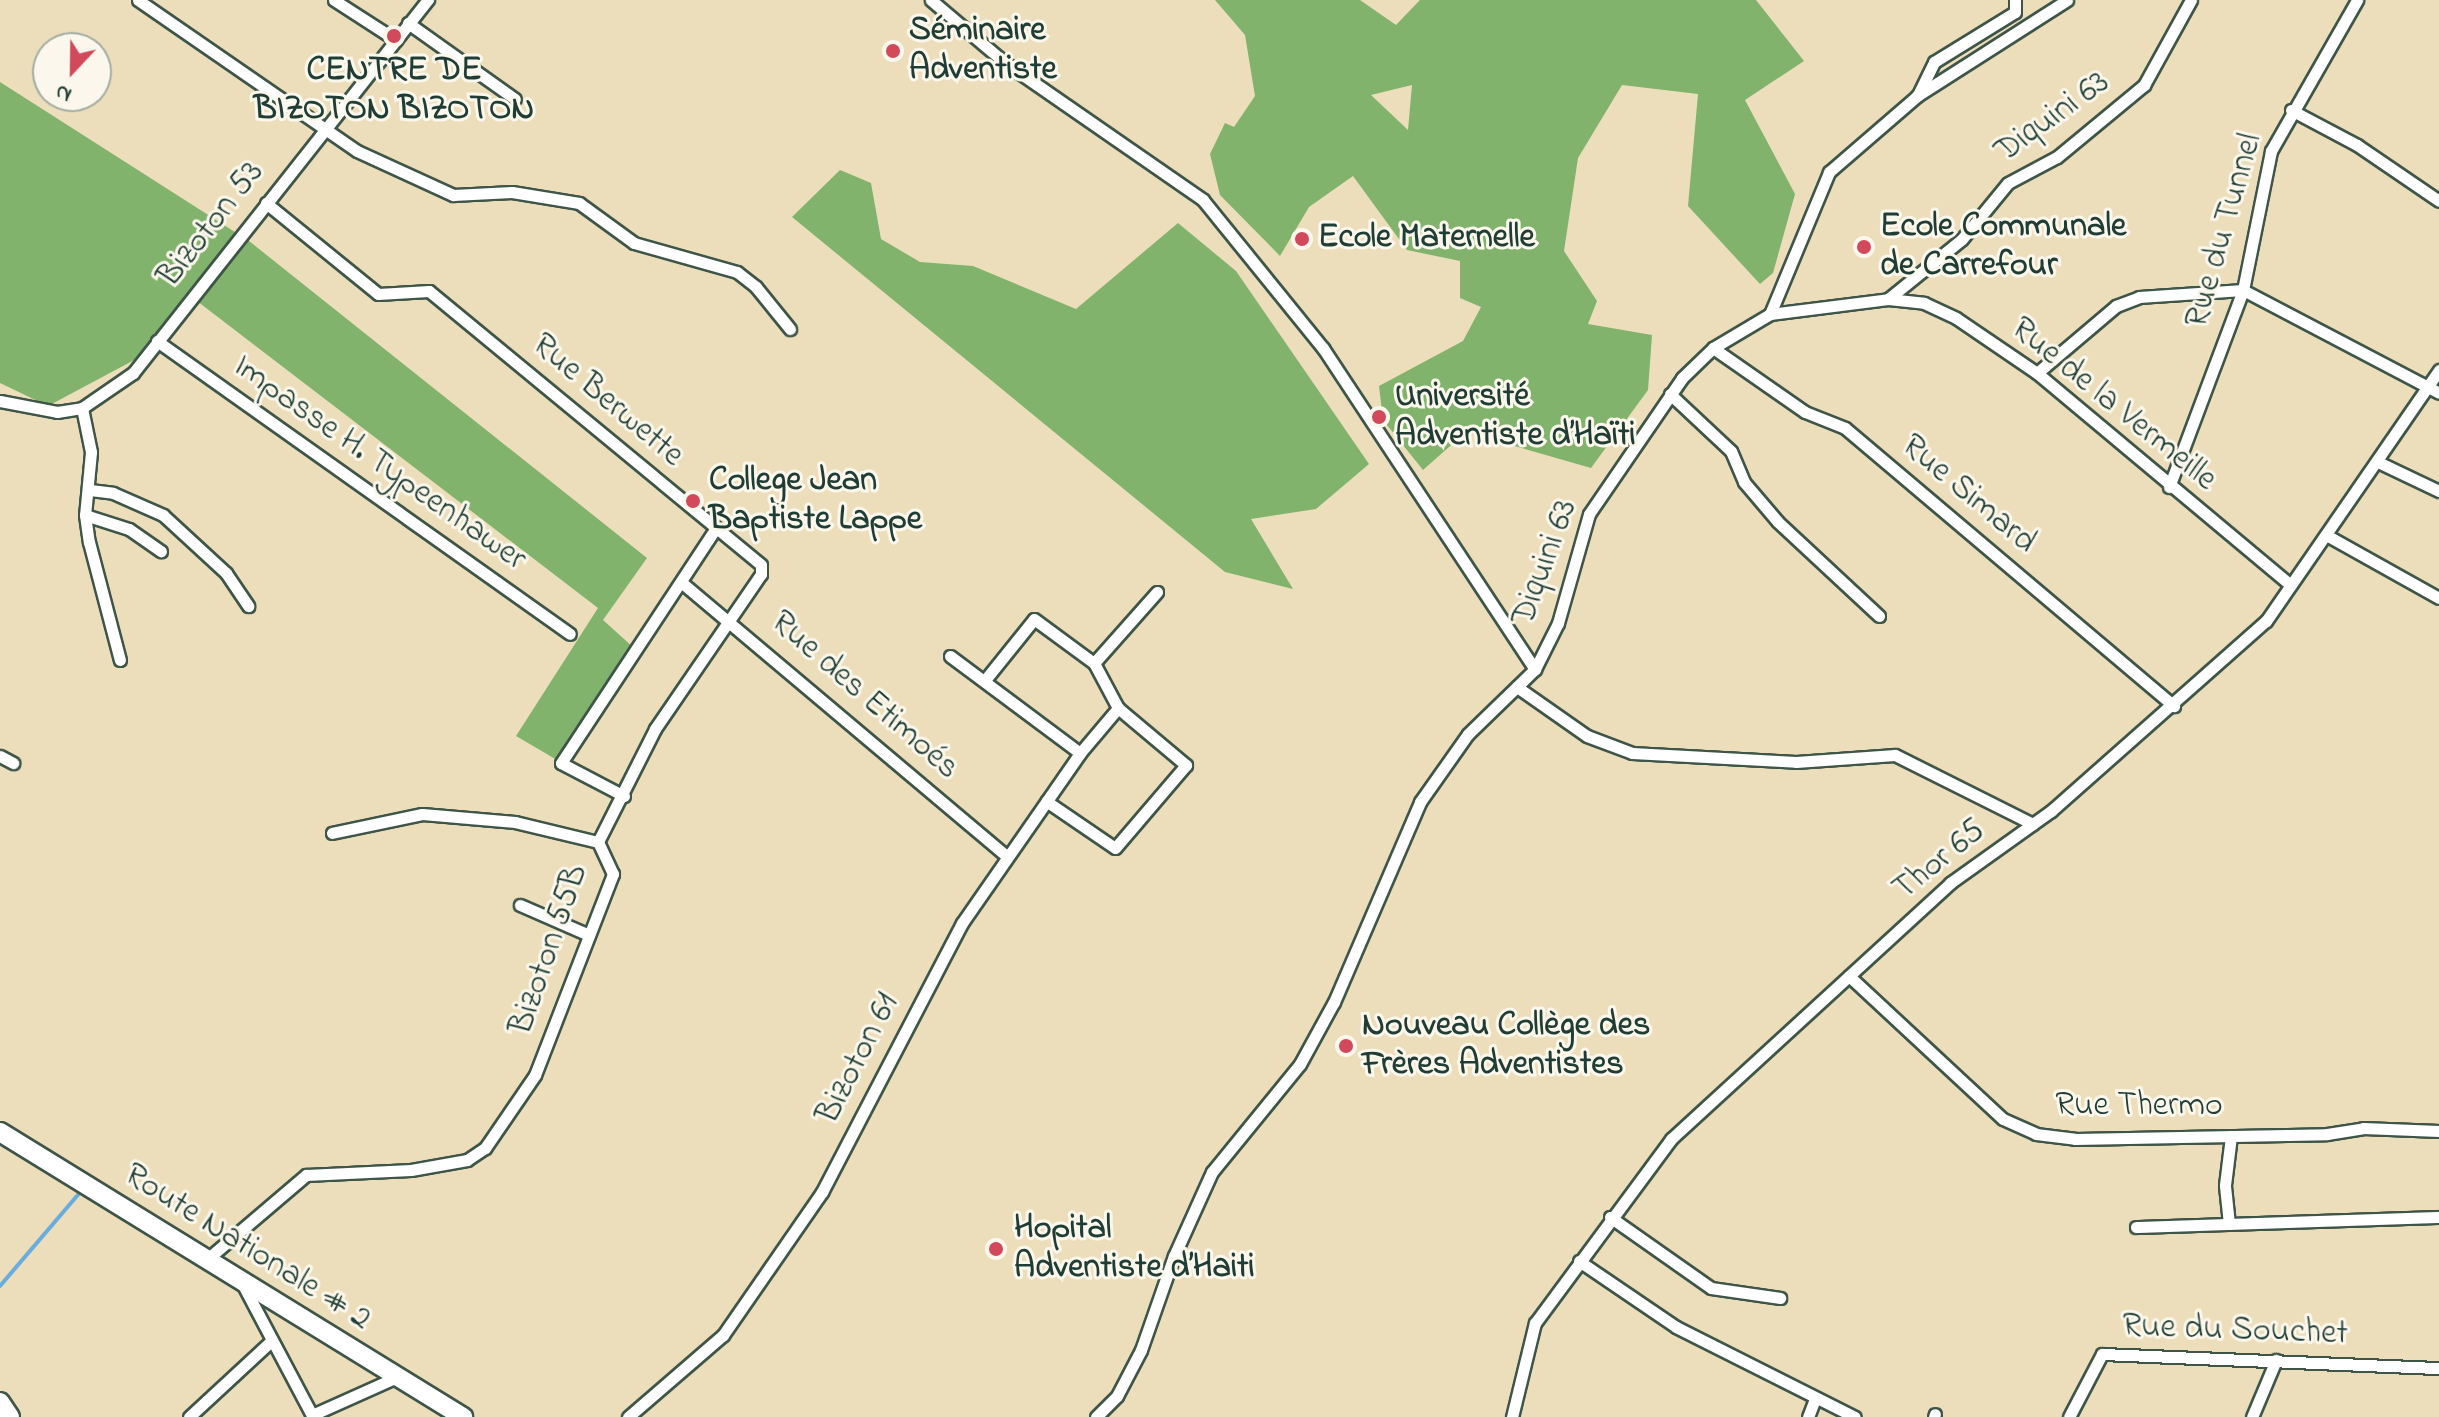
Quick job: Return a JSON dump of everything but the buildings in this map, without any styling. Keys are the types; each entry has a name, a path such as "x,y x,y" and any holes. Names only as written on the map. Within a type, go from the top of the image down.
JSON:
{"main road":[{"name":"Route Nationale # 2","path":"0,1132 243,1285 463,1417"},
{"path":"0,1402 10,1417"}],"street":[{"path":"138,0 357,151 453,195 512,192 579,203 634,243 737,272 756,287 790,329"},
{"path":"334,0 396,40"},
{"name":"Bizoton 53","path":"0,401 57,412 82,408 114,390 157,341 324,127 428,0"},
{"path":"931,0 1004,62 1203,200 1323,348 1535,669"},
{"path":"1917,96 1934,62 2015,12 2015,0"},
{"path":"1770,314 1829,172 1917,96 2067,0"},
{"name":"Diquini 63","path":"1096,1417 1117,1396 1141,1350 1174,1256 1212,1172 1300,1064 1334,1002 1420,802 1468,734 1535,669 1558,623 1589,514 1670,394 1713,348 1770,314 1888,299 1962,239 2008,183 2057,157 2144,85 2191,0"},
{"name":"Rue du Tunnel","path":"2169,487 2243,290 2271,151 2291,110 2357,0"},
{"path":"408,23 515,99"},
{"path":"2291,110 2357,145 2439,201"},
{"name":"Rue Berwette","path":"266,203 378,294 429,291 716,528 762,570 655,729 624,796 598,842"},
{"path":"2037,373 2116,306 2139,297 2243,290 2434,390"},
{"name":"Rue de la Vermeille","path":"1888,299 1924,303 1956,318 2037,373 2169,487 2288,583"},
{"name":"Impasse H. Typeenhawer","path":"157,341 570,634"},
{"name":"Rue Simard","path":"1713,348 1805,412 1845,428 2174,706"},
{"name":"Thor 65","path":"1512,1417 1535,1323 1610,1217 1671,1139 1950,883 2033,824 2174,706 2266,621 2288,583 2328,536 2378,462 2434,390 2439,370"},
{"path":"1670,394 1731,451 1744,482 1778,522 1879,616"},
{"path":"82,408 89,432 90,490 85,515 120,660"},
{"path":"2378,462 2439,491"},
{"path":"90,490 113,493 163,515 226,573 248,606"},
{"path":"85,515 129,529 161,551"},
{"path":"624,796 561,763 716,528"},
{"path":"2328,536 2439,598"},
{"name":"Rue des Etimoés","path":"681,582 729,618 1007,857"},
{"path":"1094,663 1157,592"},
{"path":"985,680 1034,619 1094,663 1118,708 1184,761 1185,769 1115,848 1046,801"},
{"path":"950,656 1080,753"},
{"path":"1517,687 1587,736 1632,753 1796,762 1895,755 2033,824"},
{"name":"Bizoton 61","path":"628,1417 723,1335 822,1192 962,923 1080,753 1118,708"},
{"path":"0,756 13,763"},
{"name":"Bizoton 55B","path":"205,1261 306,1175 411,1170 467,1160 485,1148 535,1075 614,867 598,842 515,822 422,814 332,833"},
{"path":"520,905 589,935"},
{"name":"Rue Thermo","path":"1849,976 2003,1119 2036,1134 2075,1139 2231,1136 2363,1128 2439,1131"},
{"path":"2229,1224 2225,1185 2231,1136"},
{"path":"1610,1217 1711,1288 1780,1298"},
{"path":"2136,1227 2439,1217"},
{"path":"1579,1261 1676,1327 1814,1401 1855,1417"},
{"path":"243,1285 269,1343 313,1416 397,1377"},
{"path":"189,1417 269,1343"},
{"name":"Rue du Souchet","path":"2069,1417 2102,1354 2439,1368"},
{"path":"2252,1417 2276,1360"},
{"path":"1808,1417 1814,1401"}],"green space":[{"path":"1215,0 1360,0 1396,25 1420,0 1756,0 1804,61 1745,100 1795,194 1773,273 1760,284 1688,206 1698,94 1622,85 1578,158 1564,251 1597,301 1588,324 1652,335 1648,390 1591,468 1466,432 1423,470 1383,420 1379,386 1463,341 1481,307 1460,298 1460,261 1407,250 1353,176 1309,207 1280,256 1220,195 1210,154 1225,123 1234,127 1255,96 1245,35","holes":["1412,85 1408,130 1371,95"]},
{"path":"0,82 32,102 32,112 47,112 249,241 647,558 603,620 634,648 557,760 516,736 598,608 193,298 153,350 48,406 0,383"},
{"path":"840,170 871,183 881,239 920,262 973,266 1076,309 1178,223 1236,271 1369,464 1316,509 1251,519 1293,589 1225,572 792,217"}],"waterway":[{"path":"0,1286 82,1190"}],"place":[{"name":"CENTRE DE BIZOTON BIZOTON","path":"394,36"},
{"name":"Séminaire Adventiste","path":"893,51"},
{"name":"Ecole Maternelle","path":"1302,239"},
{"name":"Ecole Communale de Carrefour","path":"1864,247"},
{"name":"Université Adventiste d’Haïti","path":"1379,417"},
{"name":"College Jean Baptiste Lappe","path":"693,501"},
{"name":"Nouveau Collège des Frères Adventistes","path":"1346,1046"},
{"name":"Hopital Adventiste d’Haiti","path":"996,1249"}]}
